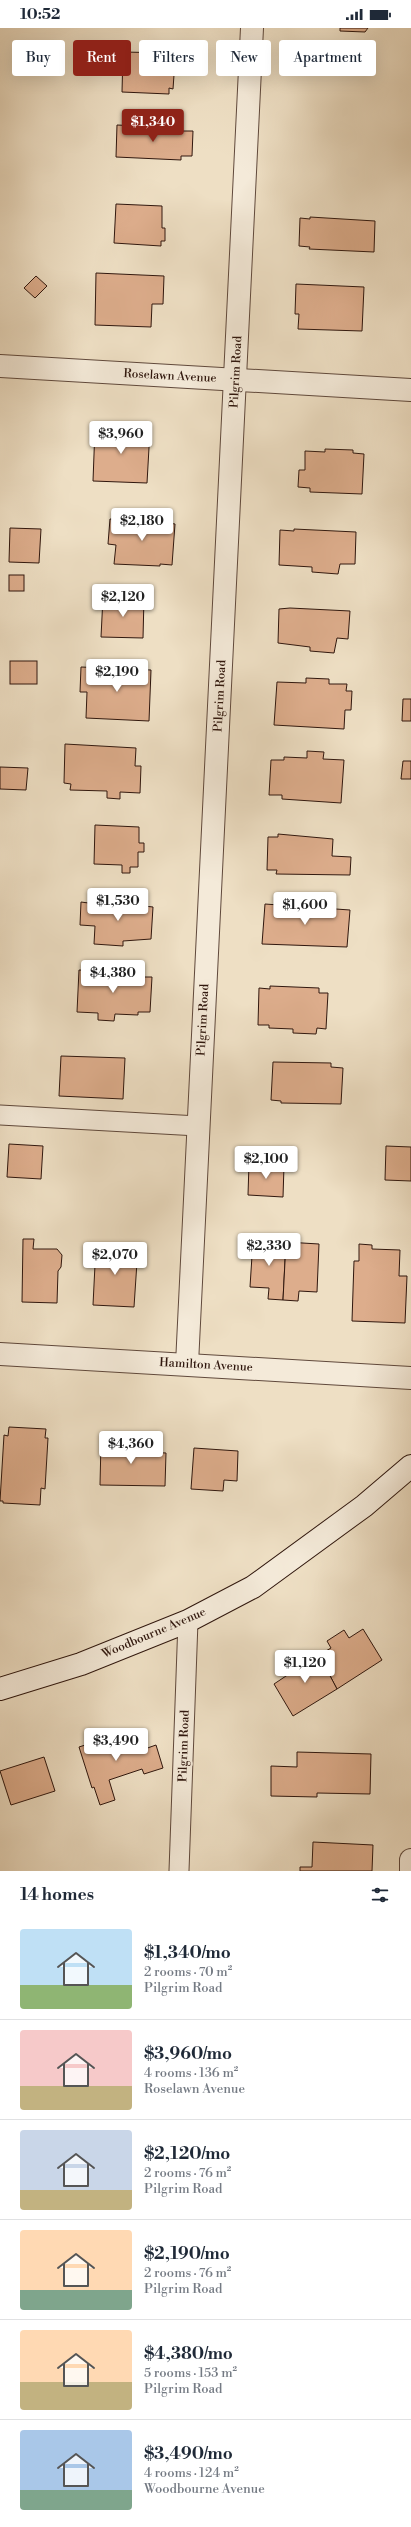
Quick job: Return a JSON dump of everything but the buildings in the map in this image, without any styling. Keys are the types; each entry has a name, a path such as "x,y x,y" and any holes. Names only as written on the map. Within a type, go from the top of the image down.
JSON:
{"street":[{"name":"Pilgrim Road","path":"187,1364 252,28"},
{"name":"Roselawn Avenue","path":"0,366 411,390"},
{"name":"Hamilton Avenue","path":"0,1354 411,1378"},
{"name":"Woodbourne Avenue","path":"0,1689 81,1664 188,1621 253,1587 364,1506 411,1466"},
{"path":"410,1871 411,1860"}],"lane":[{"path":"0,1115 198,1126"},
{"name":"Pilgrim Road","path":"179,1871 188,1621"}]}
